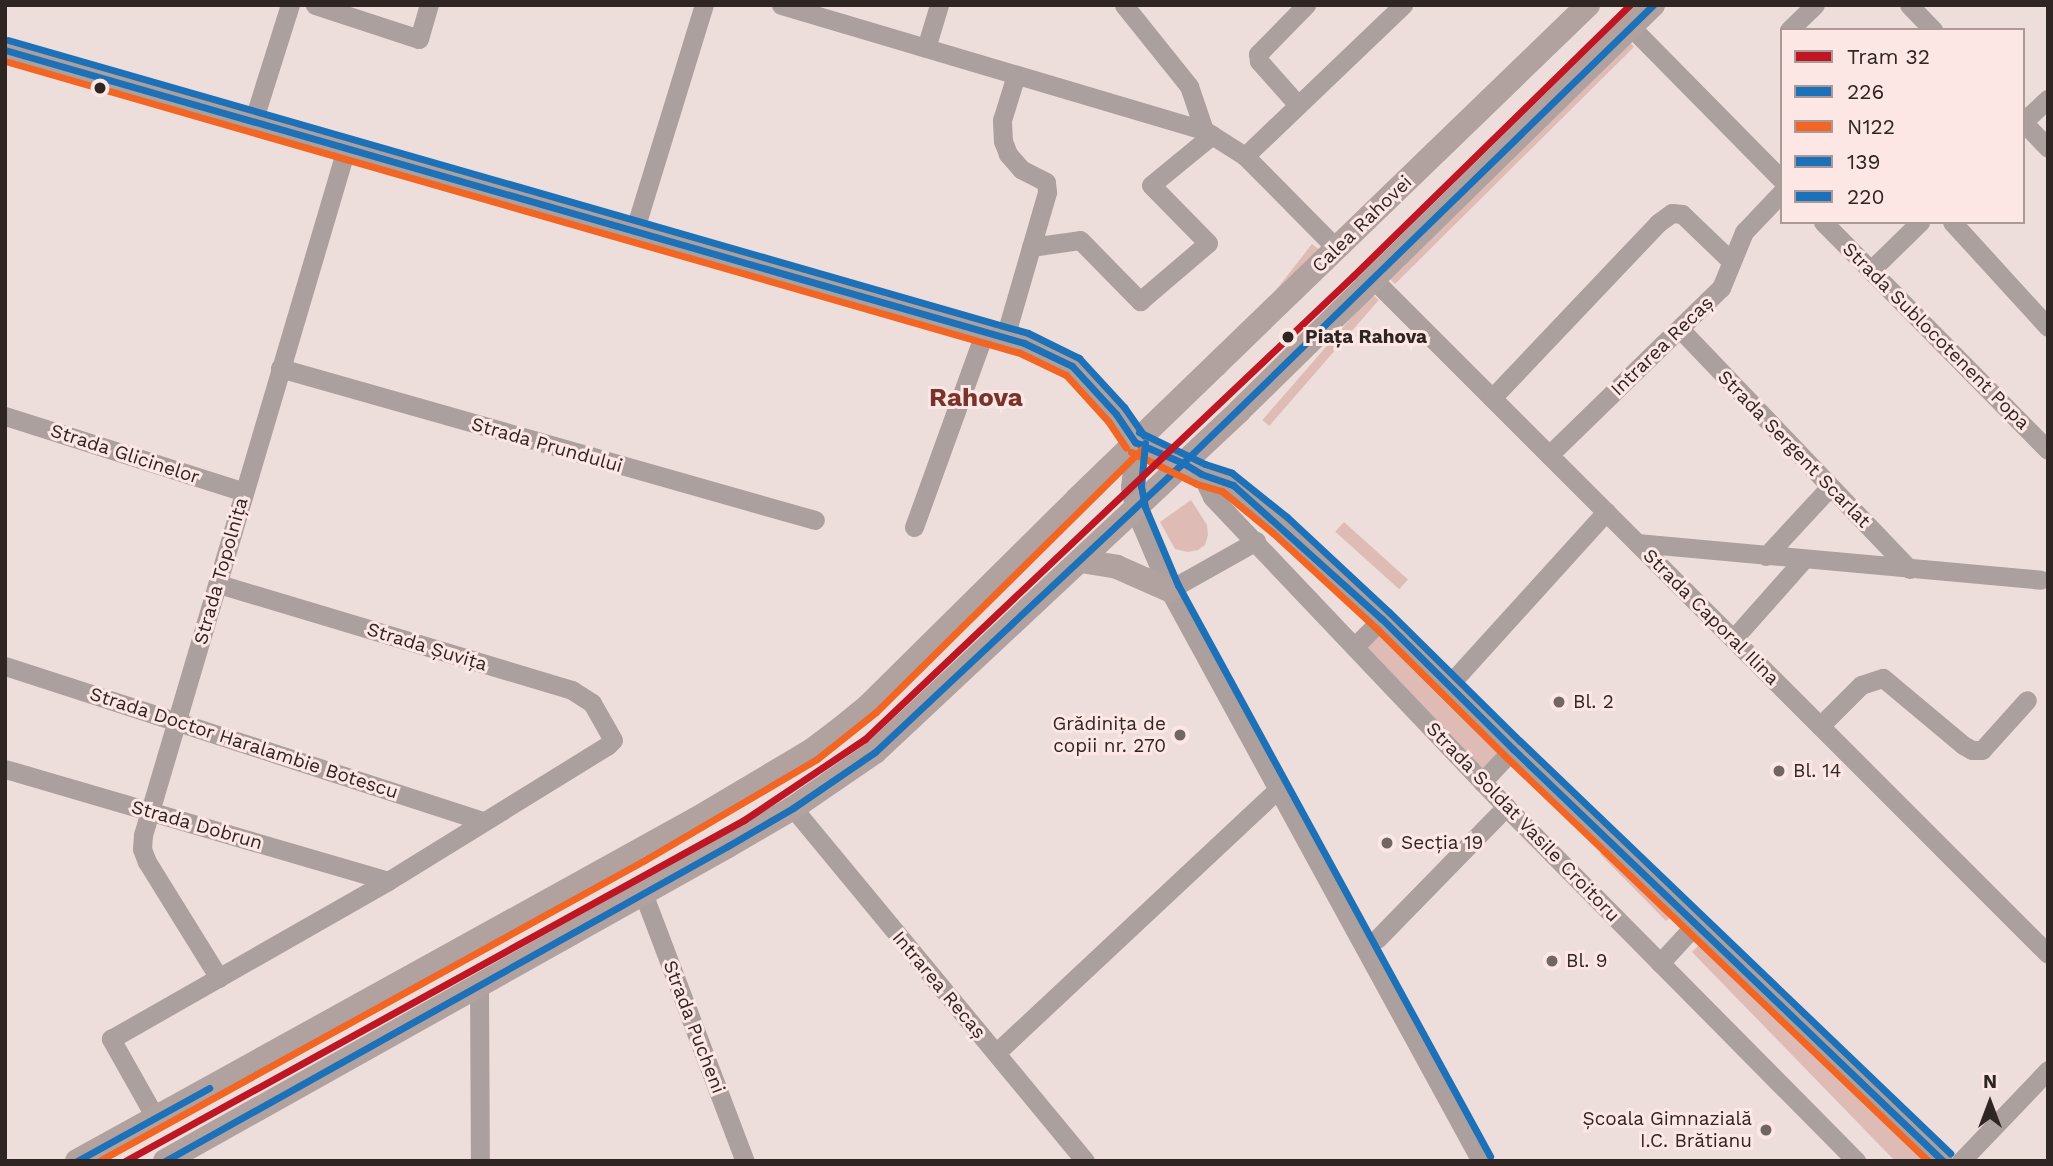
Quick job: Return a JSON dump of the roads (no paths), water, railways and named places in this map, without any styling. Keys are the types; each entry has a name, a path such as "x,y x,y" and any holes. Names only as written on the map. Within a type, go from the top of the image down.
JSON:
{"main road":[{"name":"Calea Rahovei","path":"76,1161 696,820 812,750 869,705 1135,442 1588,5"},
{"path":"165,1161 479,987 793,808 875,752 1135,510 1192,468 1374,279 1653,5"},
{"path":"1081,561 1117,567 1169,590"}],"street":[{"path":"253,122 290,5"},
{"path":"315,5 419,39 429,5"},
{"path":"634,232 704,5"},
{"path":"781,5 826,11 926,48 1208,132 1245,156 1336,248"},
{"path":"926,48 939,5"},
{"path":"1124,5 1189,86 1208,132"},
{"path":"1298,105 1259,61 1258,54 1306,5"},
{"path":"1245,156 1403,5"},
{"path":"1791,28 1815,5"},
{"path":"1631,27 1780,178"},
{"path":"5,50 985,331 1041,349 1072,366 1116,414 1135,442 1233,485 1382,619 1695,925 1943,1161"},
{"path":"1005,337 1047,192 1046,182 1021,169 1008,154 1003,141 1002,120 1016,75"},
{"path":"2025,120 2048,99"},
{"path":"2025,124 2048,148"},
{"path":"1031,247 1080,240 1140,301 1208,243 1151,185 1208,132"},
{"name":"Strada Topolnița","path":"219,978 147,862 142,849 143,835 346,149"},
{"name":"Intrarea Recaș","path":"1549,455 1721,288 1744,232 1780,194"},
{"path":"1492,398 1658,223 1672,212 1682,214 1731,261"},
{"name":"Strada Sublocotenent Popa","path":"1825,224 2048,450"},
{"path":"1871,270 1918,224"},
{"path":"1954,224 2048,327"},
{"name":"Strada Caporal Ilina","path":"1374,279 2048,954"},
{"name":"Strada Sergent Scarlat","path":"1680,329 1909,569"},
{"path":"914,527 985,331"},
{"name":"Strada Prundului","path":"280,368 815,520"},
{"name":"Strada Glicinelor","path":"5,416 244,492"},
{"path":"1135,442 1130,487 1135,510 1169,590 1279,788 1473,1157"},
{"name":"Strada Soldat Vasile Croitoru","path":"1192,468 1212,497 1482,782 1856,1161"},
{"path":"1766,556 1830,487"},
{"path":"1449,685 1606,512"},
{"path":"1169,590 1256,541"},
{"path":"1637,543 2045,580"},
{"path":"1733,639 1804,559"},
{"name":"Strada Șuvița","path":"218,584 572,690 592,703 613,740 483,821"},
{"path":"1355,646 1382,619"},
{"name":"Strada Doctor Haralambie Botescu","path":"5,666 483,821"},
{"path":"1820,726 1861,685 1883,678 1892,682 1964,745 1982,750 2027,700"},
{"path":"1482,782 1513,749"},
{"name":"Strada Dobrun","path":"5,769 388,881"},
{"path":"996,1053 1279,788"},
{"path":"1377,939 1506,807"},
{"name":"Intrarea Recaș","path":"793,808 1085,1161"},
{"path":"155,1117 111,1039 388,881 483,821"},
{"name":"Strada Pucheni","path":"643,893 745,1161"},
{"path":"1660,963 1695,925"},
{"path":"479,987 480,1161"},
{"path":"1961,1161 2048,1070"}],"tram line":[{"name":"32","path":"125,1161 744,820 865,739 1353,276 1630,5"}],"place":[{"name":"Piața Rahova","path":"1288,337"},
{"name":"Bl. 2","path":"1559,702"},
{"name":"Grădinița de copii nr. 270","path":"1180,735"},
{"name":"Bl. 14","path":"1779,771"},
{"name":"Secția 19","path":"1387,843"},
{"name":"Bl. 9","path":"1552,961"},
{"name":"Școala Gimnazială I.C. Brătianu","path":"1766,1130"}],"district":[{"name":"Rahova","path":"976,398"}]}
